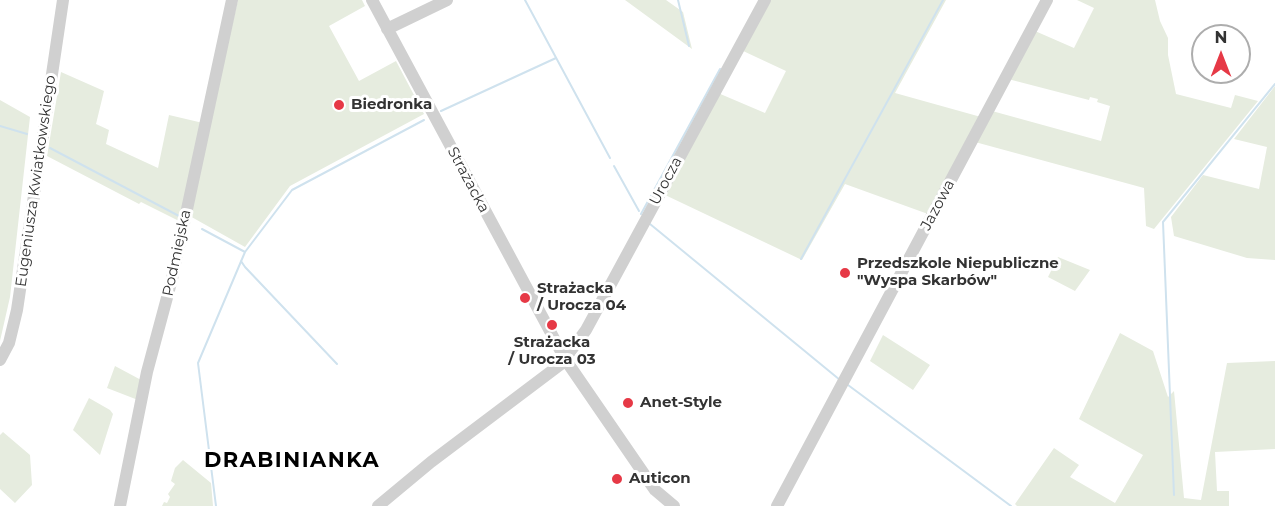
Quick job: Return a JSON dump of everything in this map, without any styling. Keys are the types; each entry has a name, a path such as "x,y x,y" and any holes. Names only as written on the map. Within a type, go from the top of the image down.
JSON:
{"street":[{"name":"Eugeniusza Kwiatkowskiego","path":"0,360 12,333 17,310 63,0"},
{"name":"Podmiejska","path":"120,506 147,372 172,279 232,0"},
{"name":"Strażacka","path":"372,0 565,359 667,504"},
{"path":"387,29 447,0"},
{"name":"Urocza","path":"565,359 586,330 765,0"},
{"name":"Jazowa","path":"777,506 1047,0"},
{"path":"378,506 565,359"}],"shaded area":[{"path":"238,0 362,0 365,6 329,26 359,81 396,61 424,114 290,186 245,247 188,215"},
{"path":"625,0 666,0 683,12 692,49"},
{"path":"769,0 946,0 895,93 981,117 928,214 845,184 802,260 663,194 718,93 765,113 786,71 741,50"},
{"path":"1077,0 1155,0 1160,21 1168,38 1168,55 1176,94 1231,108 1235,95 1258,101 1154,229 1146,226 1144,188 975,142 992,111 1101,141 1110,106 1097,102 1098,99 1090,97 1089,100 1008,79 1035,31 1074,48 1094,8"},
{"path":"61,72 104,91 96,124 109,130 106,144 158,168 169,115 203,123 181,222 141,202 139,204 47,156"},
{"path":"1275,86 1275,260 1247,258 1174,236 1171,217 1203,175 1259,189 1267,147 1234,139"},
{"path":"0,100 30,117 10,297 0,341"},
{"path":"1058,257 1090,270 1075,291 1048,277"},
{"path":"1120,333 1153,351 1168,397 1174,391 1184,498 1201,500 1227,363 1275,361 1275,449 1215,452 1217,491 1229,491 1229,506 1017,506 1015,504 1054,448 1079,465 1070,477 1115,503 1143,455 1079,419"},
{"path":"883,335 930,365 913,390 870,361"},
{"path":"115,366 143,381 138,400 107,388"},
{"path":"89,398 113,414 100,455 73,430"},
{"path":"3,432 30,455 32,485 15,503 0,489 0,435"},
{"path":"183,460 211,483 213,506 162,506 164,502 167,503 170,497 168,494 175,484 171,481 175,468"}],"waterway":[{"path":"525,0 610,158"},
{"path":"678,0 689,46"},
{"path":"801,259 943,0"},
{"path":"441,111 556,58"},
{"path":"641,214 720,69"},
{"path":"1174,495 1163,222 1275,84"},
{"path":"245,252 292,190 424,120"},
{"path":"0,126 27,134"},
{"path":"50,148 179,216"},
{"path":"614,166 639,211"},
{"path":"650,224 840,380"},
{"path":"202,229 245,252 198,363 216,506"},
{"path":"241,261 337,364"},
{"path":"848,385 1011,506"}],"place":[{"name":"Biedronka","path":"339,105"},
{"name":"Przedszkole Niepubliczne \"Wyspa Skarbów\"","path":"845,273"},
{"name":"Strażacka / Urocza 04","path":"525,298"},
{"name":"Strażacka / Urocza 03","path":"552,325"},
{"name":"Anet-Style","path":"628,403"},
{"name":"Auticon","path":"617,479"}],"district":[{"name":"DRABINIANKA","path":"292,461"}]}
